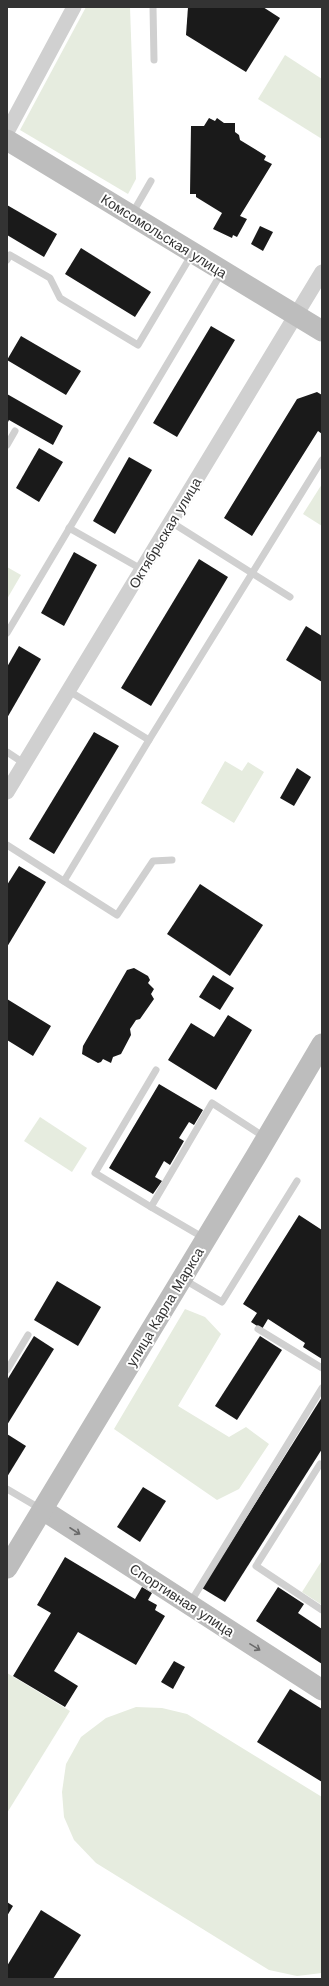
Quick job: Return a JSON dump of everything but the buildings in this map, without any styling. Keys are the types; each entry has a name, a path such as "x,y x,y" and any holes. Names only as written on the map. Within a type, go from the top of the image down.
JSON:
{"street":[{"path":"7,132 74,7"},
{"name":"Комсомольская улица","path":"7,140 192,254 322,331"},
{"name":"Октябрьская улица","path":"7,792 143,570 322,272"},
{"name":"улица Карла Маркса","path":"7,1568 206,1240 322,1044"},
{"name":"Спортивная улица","path":"43,1510 188,1605 322,1690"}],"lane":[{"path":"153,7 154,60"},
{"path":"131,216 151,181"},
{"path":"7,260 10,255 50,278 60,298 138,345 192,254"},
{"path":"7,633 222,272"},
{"path":"7,445 15,431"},
{"path":"64,881 322,460"},
{"path":"171,522 290,597"},
{"path":"69,528 143,570"},
{"path":"69,691 150,740"},
{"path":"7,752 25,764"},
{"path":"7,845 117,915 153,861 172,860"},
{"path":"156,1070 95,1173 206,1240"},
{"path":"151,1207 212,1103 266,1138"},
{"path":"182,1279 222,1302 297,1181"},
{"path":"258,1329 322,1368"},
{"path":"7,1370 28,1335"},
{"path":"188,1605 322,1388"},
{"path":"322,1464 256,1566 322,1610"},
{"path":"7,1490 43,1510"}],"shaded area":[{"path":"86,7 130,7 136,179 128,194 20,130"},
{"path":"285,55 322,79 322,139 258,99"},
{"path":"322,484 322,526 303,514"},
{"path":"7,567 21,575 7,599"},
{"path":"225,761 242,771 248,762 264,772 234,823 201,803"},
{"path":"40,1117 87,1148 72,1172 24,1141"},
{"path":"185,1309 205,1317 221,1334 178,1406 229,1437 246,1427 269,1444 239,1489 217,1500 114,1429"},
{"path":"321,1562 322,1563 322,1605 302,1592"},
{"path":"7,1673 70,1711 7,1813"},
{"path":"136,1707 162,1708 187,1714 322,1797 322,1973 297,1976 269,1970 96,1863 74,1840 64,1817 62,1792 66,1764 81,1737 106,1718"}]}
